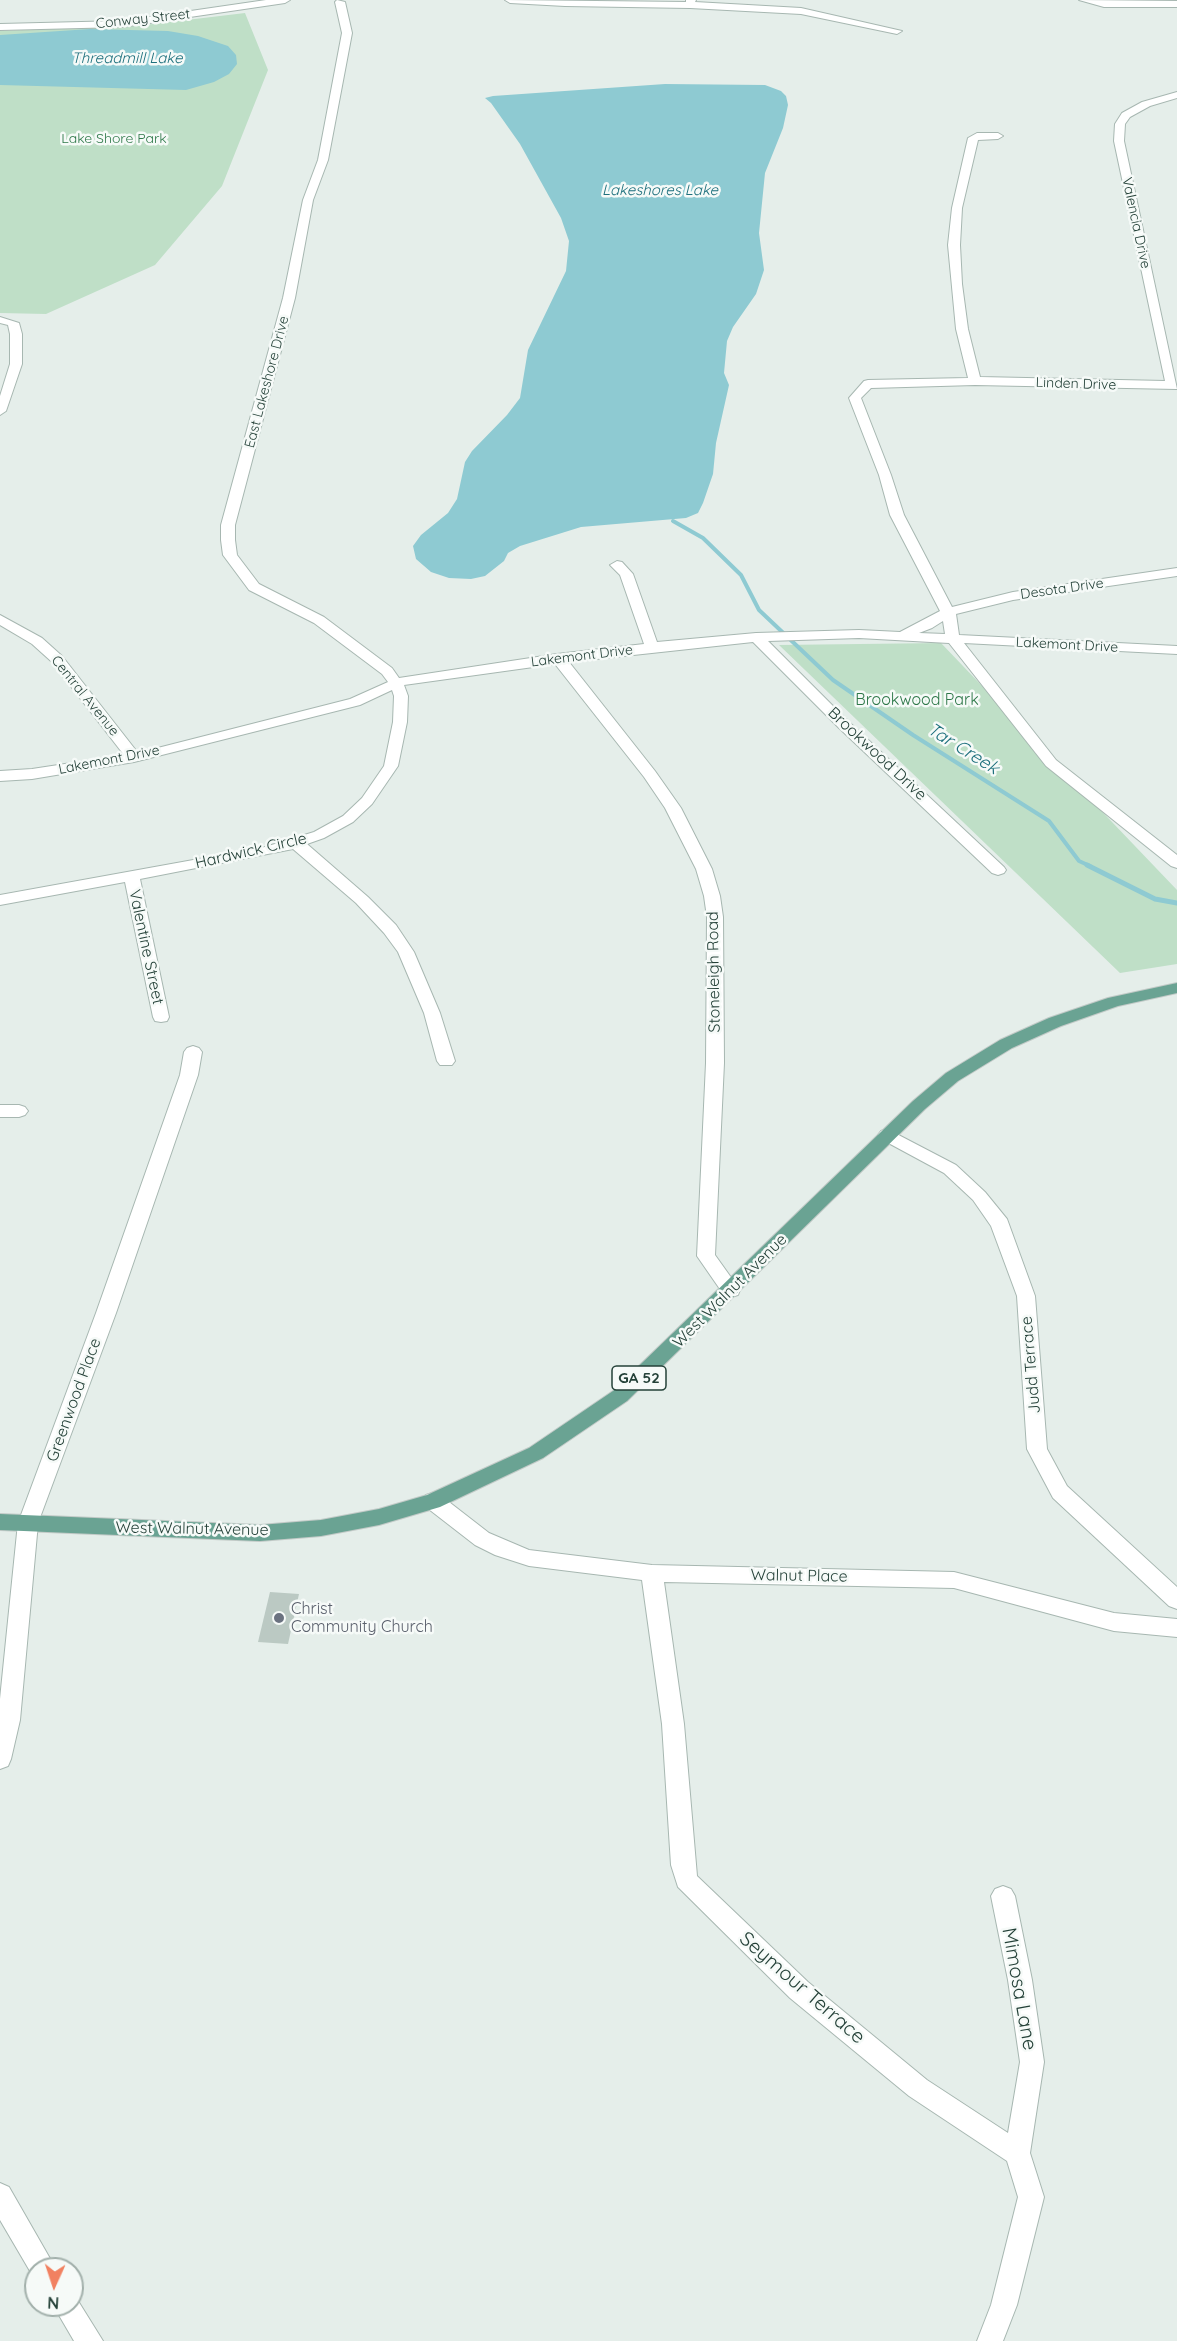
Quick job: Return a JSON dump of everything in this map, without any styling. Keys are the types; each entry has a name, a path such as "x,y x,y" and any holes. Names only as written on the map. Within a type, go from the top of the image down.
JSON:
{"main road":[{"name":"West Walnut Avenue","path":"0,1522 260,1533 321,1528 379,1517 433,1501 536,1453 620,1396 887,1135 952,1077 1006,1044 1085,1011 1177,988"}],"street":[{"name":"Conway Street","path":"0,27 122,24 285,0"},
{"path":"510,0 565,3 690,3 801,10 897,31"},
{"path":"1084,0 1104,4 1177,4"},
{"name":"East Lakeshore Drive","path":"340,2 347,33 323,160 308,200 289,298 228,525 228,540 231,555 254,587 319,620 387,671 396,683"},
{"name":"Valencia Drive","path":"1174,99 1146,104 1126,115 1120,124 1119,141 1168,373 1175,385"},
{"path":"975,381 962,329 956,284 954,245 957,208 973,138 998,136"},
{"path":"0,320 13,323 16,328 12,381 0,411"},
{"name":"Linden Drive","path":"948,612 897,515 885,475 855,398 868,384 975,381 1175,385"},
{"path":"617,565 626,574 652,647"},
{"name":"Desota Drive","path":"893,636 927,626 948,612 1013,596 1177,572"},
{"path":"948,612 953,639 1051,763 1177,863"},
{"name":"Central Avenue","path":"0,619 37,641 57,659 134,758"},
{"name":"Lakemont Drive","path":"0,776 32,774 134,758 355,702 396,683 415,678 652,647 756,637 859,634 1177,650"},
{"name":"Brookwood Drive","path":"756,637 844,725 998,870"},
{"name":"Stoneleigh Road","path":"557,658 577,680 650,774 673,808 704,869 712,896 715,917 715,1063 706,1256 731,1290"},
{"name":"Hardwick Circle","path":"0,900 266,851 319,835 348,819 367,801 391,766 397,746 400,722 401,696 396,683"},
{"path":"296,843 362,900 390,929 432,1013 446,1061"},
{"name":"Valentine Street","path":"132,876 161,1017"},
{"name":"Greenwood Place","path":"0,1759 9,1720 28,1523 106,1313 189,1075 193,1052"},
{"path":"0,1111 19,1111"},
{"name":"Judd Terrace","path":"887,1135 950,1169 979,1196 995,1217 1026,1296 1037,1449 1060,1492 1177,1600"},
{"name":"Walnut Place","path":"433,1501 482,1539 502,1549 529,1557 652,1573 954,1580 1114,1622 1177,1628"},
{"name":"Seymour Terrace","path":"652,1573 673,1724 686,1880 799,1990 909,2080 1017,2152"},
{"name":"Mimosa Lane","path":"1003,1896 1020,1980 1032,2062 1017,2152"},
{"path":"990,2341 1004,2305 1031,2197 1017,2152"},
{"path":"0,2196 36,2257"},
{"path":"74,2317 90,2341"}],"green space":[{"name":"Lake Shore Park","path":"245,13 268,70 222,186 155,265 46,314 0,313 0,31 153,24"},
{"name":"Brookwood Park","path":"941,643 1177,890 1177,964 1120,973 779,645"}],"water":[{"name":"Threadmill Lake","path":"90,29 168,31 198,36 228,46 236,55 237,64 229,74 214,82 186,90 0,85 0,35"},
{"name":"Lakeshores Lake","path":"665,84 765,85 781,91 786,96 788,105 783,128 765,173 759,233 764,270 756,294 733,327 727,341 724,373 729,385 716,443 713,474 703,503 698,513 686,518 581,527 520,546 508,553 504,561 485,576 471,579 449,578 431,572 416,559 413,546 421,535 448,513 457,499 465,462 472,451 520,398 528,350 566,271 569,241 561,218 520,144 485,98"}],"building":[{"name":"Christ Community Church","path":"270,1592 299,1594 288,1644 258,1642"}],"waterway":[{"name":"Tar Creek","path":"673,521 703,538 741,575 759,610 833,680 913,735 1049,821 1079,861 1090,866"},
{"name":"Tar Creek","path":"1087,865 1155,899 1177,903"}],"place":[{"name":"Christ Community Church","path":"279,1618"}]}
